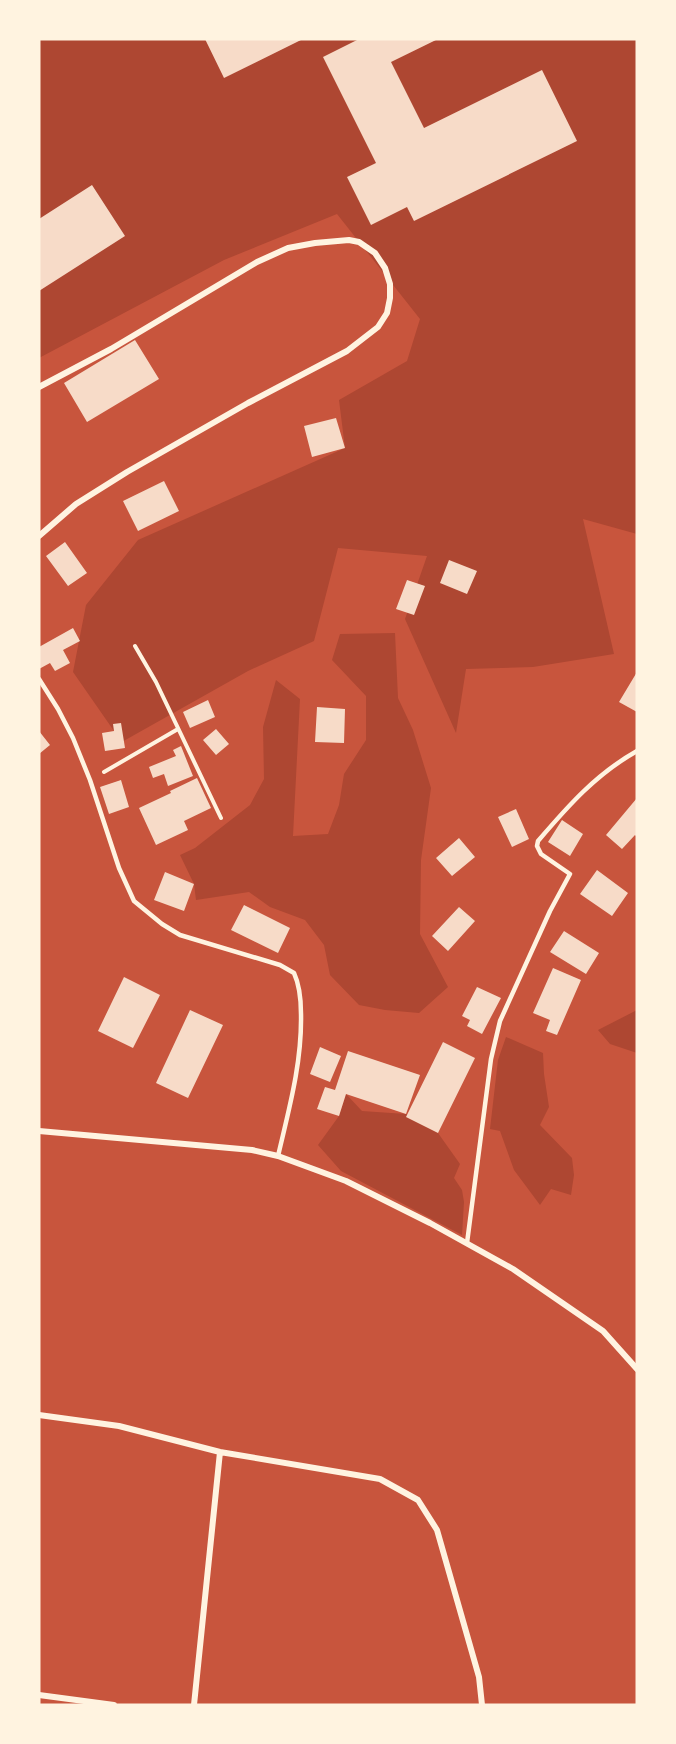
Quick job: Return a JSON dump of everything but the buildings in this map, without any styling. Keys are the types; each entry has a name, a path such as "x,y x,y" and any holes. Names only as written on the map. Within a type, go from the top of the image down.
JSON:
{"street":[{"path":"39,387 111,349 257,262 288,248 349,240 359,242 375,253 385,268 390,284 390,298 387,313 378,327 347,351 248,403 127,472 76,504 39,536"},
{"path":"39,1131 252,1150 278,1156 346,1181 513,1269 603,1331 637,1369"},
{"path":"39,1415 119,1426 220,1452 380,1479 418,1500 437,1530 479,1677 482,1705"},
{"path":"194,1705 220,1452"},
{"path":"39,1695 114,1705"}],"lane":[{"path":"39,679 58,710 90,780 119,868 134,901 162,924 180,934 280,965 294,973 300,994 301,1038 298,1068 278,1156"},
{"path":"467,1244 491,1059 500,1021 550,911 570,874 541,854 537,846 538,841 569,805 606,772 637,751"}],"path":[{"path":"135,646 156,682 221,818"},
{"path":"90,780 178,729"}],"shaded area":[{"path":"39,39 637,39 637,534 583,519 614,654 533,667 466,669 456,733 405,619 427,556 338,548 314,641 248,671 120,743 73,672 86,605 138,540 345,448 339,400 407,361 420,319 337,214 224,260 39,358"},
{"path":"395,633 398,698 413,730 431,788 421,860 420,934 448,987 419,1013 359,1005 330,975 324,945 305,920 270,907 249,892 196,900 194,884 180,855 195,848 250,805 264,779 263,727 276,680 300,699 293,836 328,834 339,805 344,774 366,740 366,696 332,660 340,634"},
{"path":"637,1010 637,1053 610,1044 598,1030"},
{"path":"506,1037 543,1053 549,1107 540,1125 572,1158 574,1175 571,1195 551,1189 540,1205 514,1170 500,1131 490,1129 498,1060"},
{"path":"346,1094 362,1111 406,1114 438,1133 460,1164 454,1178 462,1190 464,1202 462,1235 341,1171 318,1145 339,1116"}]}
